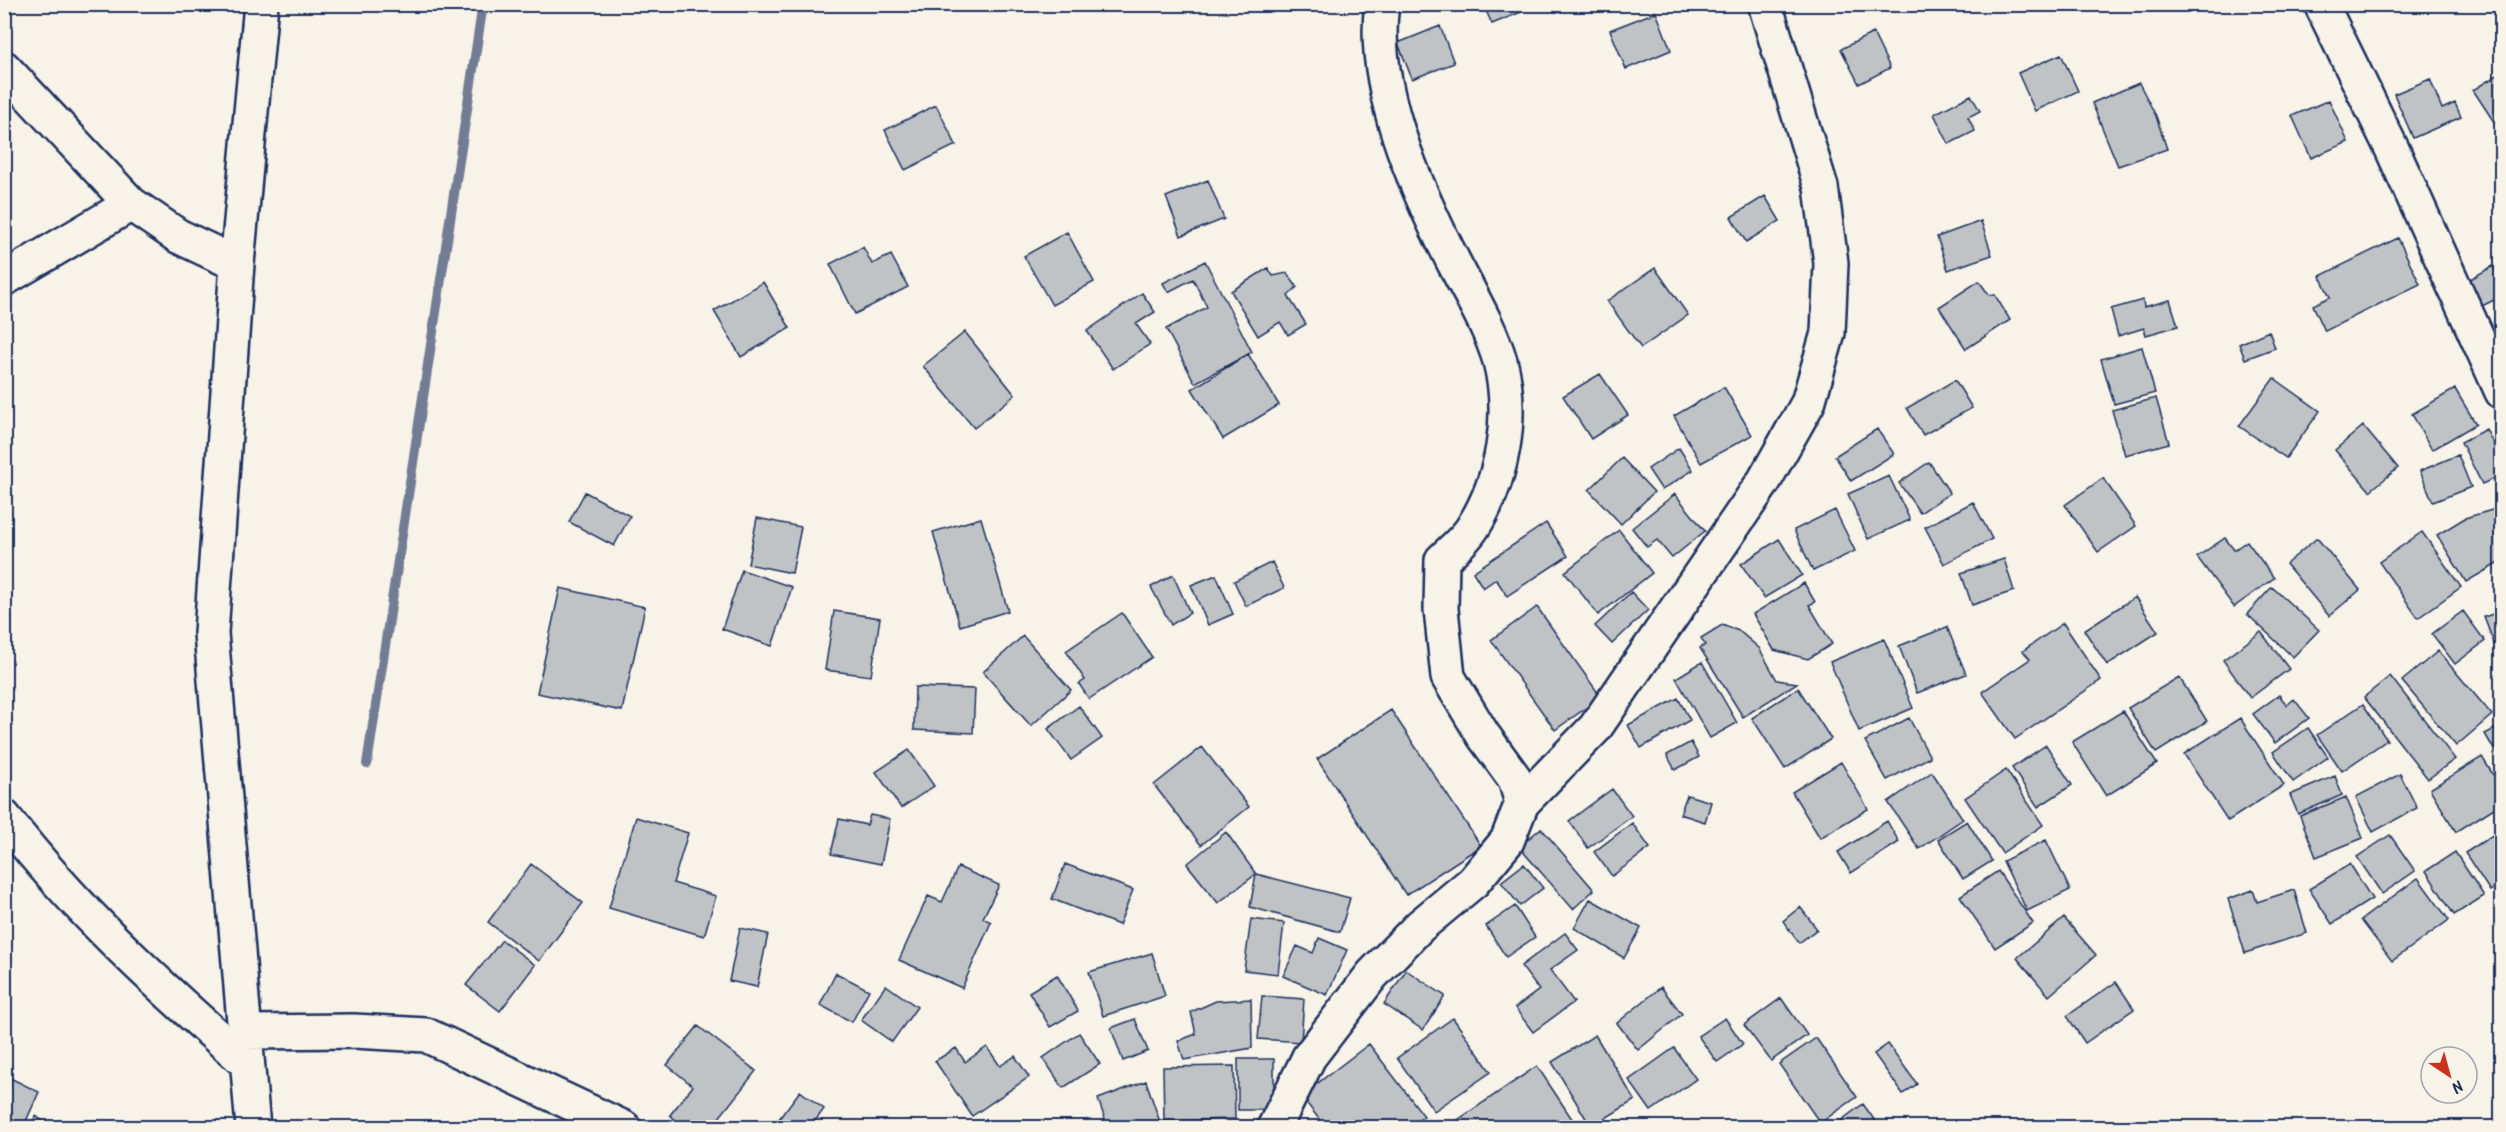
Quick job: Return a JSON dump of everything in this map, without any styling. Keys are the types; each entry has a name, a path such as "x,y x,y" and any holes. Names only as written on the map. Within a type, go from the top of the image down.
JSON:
{"street":[{"path":"253,1128 211,633 237,264 261,4"},
{"path":"1382,4 1378,28 1384,84 1409,161 1441,239 1480,315 1499,360 1507,399 1504,436 1494,485 1473,528 1442,560 1441,609 1448,677 1483,735 1515,779 1522,803"},
{"path":"1274,1128 1309,1057 1372,975 1420,926 1473,882 1507,841 1522,803 1595,728 1764,481 1808,403 1828,333 1831,263 1821,187 1765,4"},
{"path":"2321,4 2392,149 2502,392"},
{"path":"4,68 131,204 178,236 237,264"},
{"path":"4,279 131,204"},
{"path":"4,817 37,859 128,956 246,1048 354,1031 426,1035 624,1128"}],"building":[{"path":"1483,4 1517,4 1521,12 1492,24"},
{"path":"1656,12 1671,50 1626,69 1610,30"},
{"path":"1440,26 1454,63 1412,79 1398,43"},
{"path":"1873,33 1890,68 1859,84 1841,49"},
{"path":"2061,54 2078,91 2035,111 2018,73"},
{"path":"2499,74 2502,78 2502,130 2500,131 2473,90"},
{"path":"2430,79 2442,109 2455,103 2461,117 2413,138 2394,94"},
{"path":"2139,83 2156,116 2167,149 2118,166 2092,103"},
{"path":"1971,95 1980,111 1968,117 1975,131 1949,144 1934,114"},
{"path":"2329,100 2348,142 2311,158 2292,116"},
{"path":"936,105 956,145 905,170 885,130"},
{"path":"1208,180 1224,219 1181,236 1166,197"},
{"path":"1765,196 1780,221 1746,242 1731,217"},
{"path":"1981,221 1992,255 1948,270 1937,237"},
{"path":"1067,232 1094,282 1052,305 1024,256"},
{"path":"2398,238 2420,284 2325,331 2313,305 2330,297 2320,276"},
{"path":"863,247 872,264 891,255 908,287 855,314 830,264"},
{"path":"1205,261 1252,352 1195,383 1166,329 1207,307 1193,279 1168,292 1163,283"},
{"path":"2493,266 2502,282 2502,296 2482,306 2467,281"},
{"path":"1268,268 1273,276 1287,273 1297,287 1288,296 1306,324 1288,335 1280,322 1258,336 1231,291"},
{"path":"1655,268 1688,315 1641,348 1607,301"},
{"path":"1979,281 1989,295 1995,295 2010,320 1966,349 1939,307"},
{"path":"763,282 790,328 741,357 714,311"},
{"path":"1142,293 1155,312 1136,324 1150,344 1113,369 1087,331"},
{"path":"2143,300 2144,307 2170,300 2178,326 2146,335 2144,328 2118,336 2111,309"},
{"path":"2269,331 2275,348 2245,359 2239,344"},
{"path":"965,332 1015,395 974,428 923,366"},
{"path":"2142,347 2155,393 2114,404 2101,359"},
{"path":"1248,354 1279,405 1223,439 1192,389"},
{"path":"1600,374 1628,415 1591,439 1563,396"},
{"path":"2274,378 2320,411 2286,458 2239,426"},
{"path":"1955,380 1972,408 1923,435 1907,408"},
{"path":"1724,387 1752,435 1701,463 1674,416"},
{"path":"2455,389 2476,424 2432,450 2412,414"},
{"path":"2156,398 2169,443 2125,455 2112,410"},
{"path":"2363,426 2398,468 2370,491 2335,450"},
{"path":"1877,429 1894,454 1851,481 1835,456"},
{"path":"2486,429 2502,462 2502,475 2482,484 2461,442"},
{"path":"1679,448 1693,470 1662,490 1648,469"},
{"path":"2458,455 2471,487 2433,502 2420,471"},
{"path":"1622,458 1654,492 1621,524 1589,490"},
{"path":"1929,462 1950,493 1920,513 1899,483"},
{"path":"1889,476 1910,520 1868,539 1848,494"},
{"path":"2103,478 2136,526 2098,552 2065,505"},
{"path":"585,492 630,516 614,546 569,522"},
{"path":"1675,494 1705,531 1672,558 1657,540 1647,547 1632,528"},
{"path":"1973,502 1992,539 1944,564 1925,527"},
{"path":"2502,507 2502,561 2466,582 2437,535 2465,518"},
{"path":"1835,510 1855,551 1813,571 1794,530"},
{"path":"757,518 801,527 792,573 748,564"},
{"path":"981,518 1008,611 960,626 933,532"},
{"path":"1546,523 1568,556 1507,596 1496,579 1483,588 1473,572"},
{"path":"1619,530 1652,573 1598,615 1565,572"},
{"path":"2422,532 2461,587 2418,618 2379,562"},
{"path":"2225,538 2234,550 2247,541 2274,578 2234,607 2197,557"},
{"path":"2317,538 2360,590 2329,616 2286,564"},
{"path":"1779,539 1802,575 1764,598 1741,564"},
{"path":"2004,559 2014,591 1972,605 1961,573"},
{"path":"1272,562 1284,588 1246,606 1234,581"},
{"path":"742,570 792,587 772,646 722,629"},
{"path":"1173,575 1190,613 1171,625 1151,587"},
{"path":"1216,575 1233,614 1208,625 1191,585"},
{"path":"1804,583 1815,602 1809,605 1832,644 1808,659 1774,650 1753,614"},
{"path":"2272,587 2319,630 2293,657 2247,614"},
{"path":"560,588 645,607 622,711 537,693"},
{"path":"1631,592 1648,610 1612,644 1595,626"},
{"path":"2135,597 2158,632 2107,665 2084,630"},
{"path":"1537,607 1601,697 1555,730 1491,640"},
{"path":"834,611 880,618 871,676 825,670"},
{"path":"2463,611 2485,641 2455,664 2432,634"},
{"path":"2502,611 2502,662 2501,662 2484,617"},
{"path":"1122,613 1152,657 1089,699 1079,684 1085,680 1066,651"},
{"path":"2063,623 2101,680 2015,739 1982,692 2030,659 2023,651"},
{"path":"1722,625 1739,631 1759,648 1777,680 1797,683 1743,717 1700,648 1705,645 1701,638"},
{"path":"1947,627 1966,674 1917,693 1899,646"},
{"path":"2261,632 2289,669 2250,698 2223,660"},
{"path":"1023,636 1071,690 1031,726 983,672"},
{"path":"1884,639 1913,708 1859,731 1830,662"},
{"path":"2438,651 2492,715 2456,746 2402,681"},
{"path":"1702,662 1737,723 1710,738 1676,678"},
{"path":"2390,676 2455,759 2428,779 2364,697"},
{"path":"2179,677 2207,721 2156,753 2128,708"},
{"path":"915,687 975,689 973,733 914,730"},
{"path":"1798,688 1831,739 1785,769 1752,718"},
{"path":"2279,695 2287,705 2294,699 2309,718 2275,743 2253,714"},
{"path":"1678,698 1690,720 1641,748 1628,725"},
{"path":"2363,704 2387,740 2342,771 2317,735"},
{"path":"1079,706 1102,738 1071,760 1048,729"},
{"path":"1391,710 1481,846 1406,895 1317,759"},
{"path":"2123,711 2157,764 2106,796 2072,742"},
{"path":"1909,718 1930,757 1887,780 1865,741"},
{"path":"2240,718 2284,785 2228,821 2184,754"},
{"path":"2502,725 2502,754 2498,756 2485,734"},
{"path":"2308,728 2328,757 2293,782 2273,752"},
{"path":"1691,742 1699,757 1675,770 1667,755"},
{"path":"2046,745 2072,785 2038,807 2012,768"},
{"path":"1202,747 1249,807 1201,845 1154,785"},
{"path":"909,750 934,786 901,808 876,772"},
{"path":"2482,757 2502,789 2502,803 2456,832 2430,789"},
{"path":"1841,762 1868,809 1820,838 1792,792"},
{"path":"2006,770 2043,825 2002,853 1965,798"},
{"path":"1932,772 1963,819 1919,849 1888,802"},
{"path":"2400,774 2417,808 2373,832 2356,797"},
{"path":"2335,776 2342,795 2298,814 2290,795"},
{"path":"1612,789 1632,816 1588,848 1569,821"},
{"path":"1687,795 1711,802 1705,822 1680,814"},
{"path":"2346,797 2363,838 2316,857 2300,816"},
{"path":"870,815 890,819 881,864 831,854 839,819 867,825"},
{"path":"636,817 688,833 673,883 716,896 704,936 609,908"},
{"path":"1887,821 1899,842 1851,873 1838,852"},
{"path":"1967,821 1992,861 1963,879 1938,839"},
{"path":"1632,823 1650,848 1612,876 1594,852"},
{"path":"1541,828 1594,890 1573,909 1519,847"},
{"path":"2502,829 2502,883 2490,891 2465,853"},
{"path":"1226,832 1256,874 1218,903 1187,864"},
{"path":"2390,835 2415,871 2382,894 2357,857"},
{"path":"2046,840 2070,890 2027,911 2003,861"},
{"path":"2455,852 2484,896 2454,915 2426,871"},
{"path":"531,864 583,903 539,961 488,922"},
{"path":"1065,864 1133,890 1119,925 1052,899"},
{"path":"1524,864 1543,888 1520,906 1501,882"},
{"path":"2350,864 2372,899 2332,924 2309,889"},
{"path":"958,867 999,885 983,918 991,922 962,988 899,960 928,896 942,902"},
{"path":"1998,871 2033,923 1995,948 1960,896"},
{"path":"1256,874 1350,898 1340,932 1250,907"},
{"path":"2418,878 2449,920 2392,961 2361,920"},
{"path":"2253,890 2257,902 2294,890 2307,933 2245,953 2228,899"},
{"path":"1590,899 1641,928 1624,958 1574,928"},
{"path":"1515,906 1535,937 1506,957 1486,926"},
{"path":"1800,907 1817,929 1799,943 1783,921"},
{"path":"2064,918 2096,955 2049,996 2017,958"},
{"path":"1251,919 1284,923 1278,974 1244,970"},
{"path":"740,928 768,934 757,987 729,981"},
{"path":"1565,933 1578,950 1550,970 1574,1002 1533,1032 1515,1008 1539,990 1521,966"},
{"path":"1319,938 1347,950 1327,995 1283,976 1297,946 1313,953"},
{"path":"502,940 535,965 500,1011 466,985"},
{"path":"1152,953 1165,996 1103,1016 1089,972"},
{"path":"1406,970 1445,996 1423,1030 1384,1004"},
{"path":"836,973 869,990 852,1022 820,1005"},
{"path":"1057,975 1078,1011 1050,1027 1029,992"},
{"path":"2116,982 2134,1009 2085,1043 2067,1016"},
{"path":"886,985 917,1007 892,1042 861,1020"},
{"path":"1661,987 1682,1014 1638,1050 1617,1023"},
{"path":"1262,996 1304,999 1301,1042 1258,1039"},
{"path":"1781,998 1807,1035 1771,1061 1744,1025"},
{"path":"1251,999 1252,1048 1184,1060 1178,1041 1196,1034 1191,1012 1216,1001"},
{"path":"1453,1018 1491,1072 1434,1111 1397,1058"},
{"path":"1725,1018 1743,1044 1717,1062 1698,1036"},
{"path":"1135,1019 1148,1051 1123,1061 1111,1028"},
{"path":"698,1026 756,1071 711,1128 685,1128 670,1115 693,1086 667,1065"},
{"path":"1079,1033 1100,1064 1063,1088 1043,1058"},
{"path":"1595,1035 1635,1100 1591,1127 1552,1062"},
{"path":"1816,1038 1857,1097 1820,1123 1779,1064"},
{"path":"1369,1044 1424,1116 1409,1128 1326,1128 1301,1096"},
{"path":"1888,1044 1917,1084 1903,1094 1874,1054"},
{"path":"987,1047 1000,1066 1015,1056 1029,1077 972,1116 935,1061 956,1048 965,1062"},
{"path":"1674,1048 1696,1079 1651,1111 1629,1080"},
{"path":"1238,1059 1274,1059 1274,1110 1238,1110"},
{"path":"1234,1066 1235,1119 1164,1121 1163,1067"},
{"path":"1537,1066 1578,1128 1540,1128 1539,1125 1536,1128 1446,1128"},
{"path":"4,1075 39,1092 23,1128 4,1126"},
{"path":"1146,1081 1162,1128 1108,1128 1098,1099"},
{"path":"800,1091 824,1109 810,1128 772,1128"},
{"path":"1863,1104 1880,1128 1831,1128"},
{"path":"36,1116 53,1128 28,1128"}],"waterway":[{"path":"367,764 483,4"}]}
